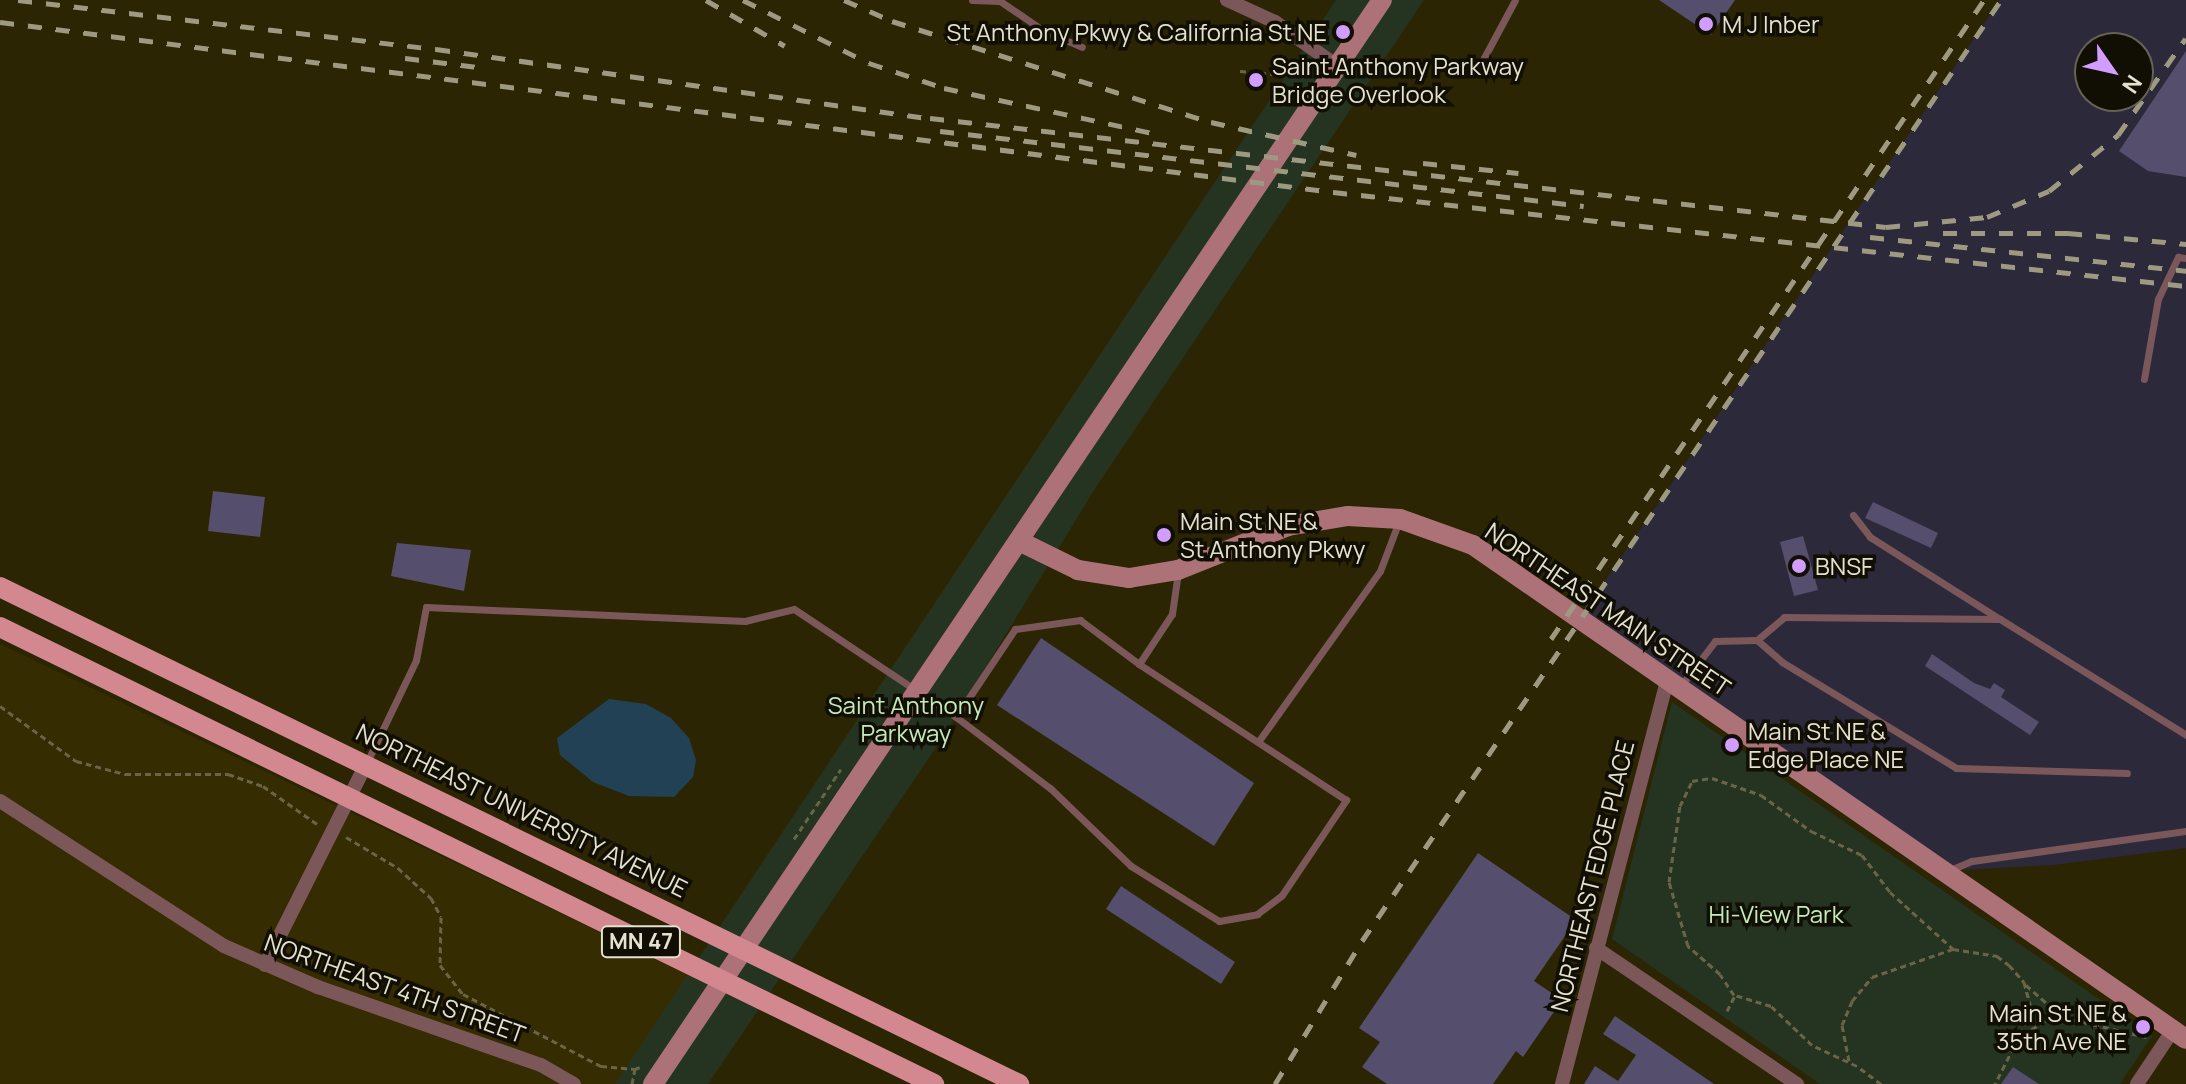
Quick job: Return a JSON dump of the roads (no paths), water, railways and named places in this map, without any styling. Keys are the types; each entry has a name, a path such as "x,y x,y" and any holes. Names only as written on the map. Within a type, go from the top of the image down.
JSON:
{"main road":[{"name":"NORTHEAST UNIVERSITY AVENUE","path":"0,587 1019,1084"},
{"name":"MN 47","path":"0,627 934,1084"}],"street":[{"path":"1227,0 1275,22 1337,66"},
{"path":"653,1084 1382,0"},
{"name":"NORTHEAST MAIN STREET","path":"1019,541 1078,570 1129,578 1178,570 1288,526 1348,516 1400,519 1473,545 2180,1035"},
{"name":"NORTHEAST EDGE PLACE","path":"1564,1083 1596,948 1673,684"},
{"path":"265,965 366,764"},
{"name":"NORTHEAST 4TH STREET","path":"0,801 188,926 265,965 541,1065 574,1084"},
{"path":"1596,948 1797,1084"},
{"path":"2137,1084 2180,1035"}],"lane":[{"path":"972,0 1000,0 1044,31 1082,47"},
{"path":"1478,69 1515,0"},
{"path":"2144,379 2158,299 2178,257 2186,258"},
{"path":"1853,515 1870,537 2186,735"},
{"path":"1258,742 1380,571 1400,519"},
{"path":"1139,664 1172,614 1178,570"},
{"path":"366,764 416,660 426,607 745,621 794,609 956,717 1050,788 1131,866 1219,921 1257,914 1282,895 1346,800 1139,664 1080,620 1015,629 956,717"},
{"path":"1673,684 1715,641 1757,640 1784,617 2000,619"},
{"path":"1757,640 1782,662 1956,768 2127,773"},
{"path":"1944,873 1972,861 2186,831"}],"water":[{"path":"609,699 646,704 671,718 689,738 696,760 693,777 674,797 629,796 593,782 560,755 557,738"}],"railway":[{"path":"18,0 436,49 930,118 1886,227 1987,217 2049,191 2118,135 2186,38"},
{"path":"706,0 785,46"},
{"path":"743,0 869,63 944,88 1162,135"},
{"path":"844,0 892,21 1211,122 1356,155"},
{"path":"1551,639 1984,0"},
{"path":"1275,1084 1362,941 2001,0"},
{"path":"0,22 1333,192 2186,286"},
{"path":"405,58 477,67"},
{"path":"940,131 1584,206"},
{"path":"1423,163 1518,173"},
{"path":"1943,233 2068,233 2186,244"},
{"path":"1870,237 2186,271"}],"place":[{"name":"M J Inber","path":"1706,24"},
{"name":"St Anthony Pkwy & California St NE","path":"1343,32"},
{"name":"Saint Anthony Parkway Bridge Overlook","path":"1256,80"},
{"name":"Main St NE & St Anthony Pkwy","path":"1164,535"},
{"name":"BNSF","path":"1799,566"},
{"name":"Main St NE & Edge Place NE","path":"1732,745"},
{"name":"Main St NE & 35th Ave NE","path":"2143,1027"}],"park label":[{"name":"Saint Anthony Parkway","path":"906,719"},
{"name":"Hi-View Park","path":"1776,914"}]}
